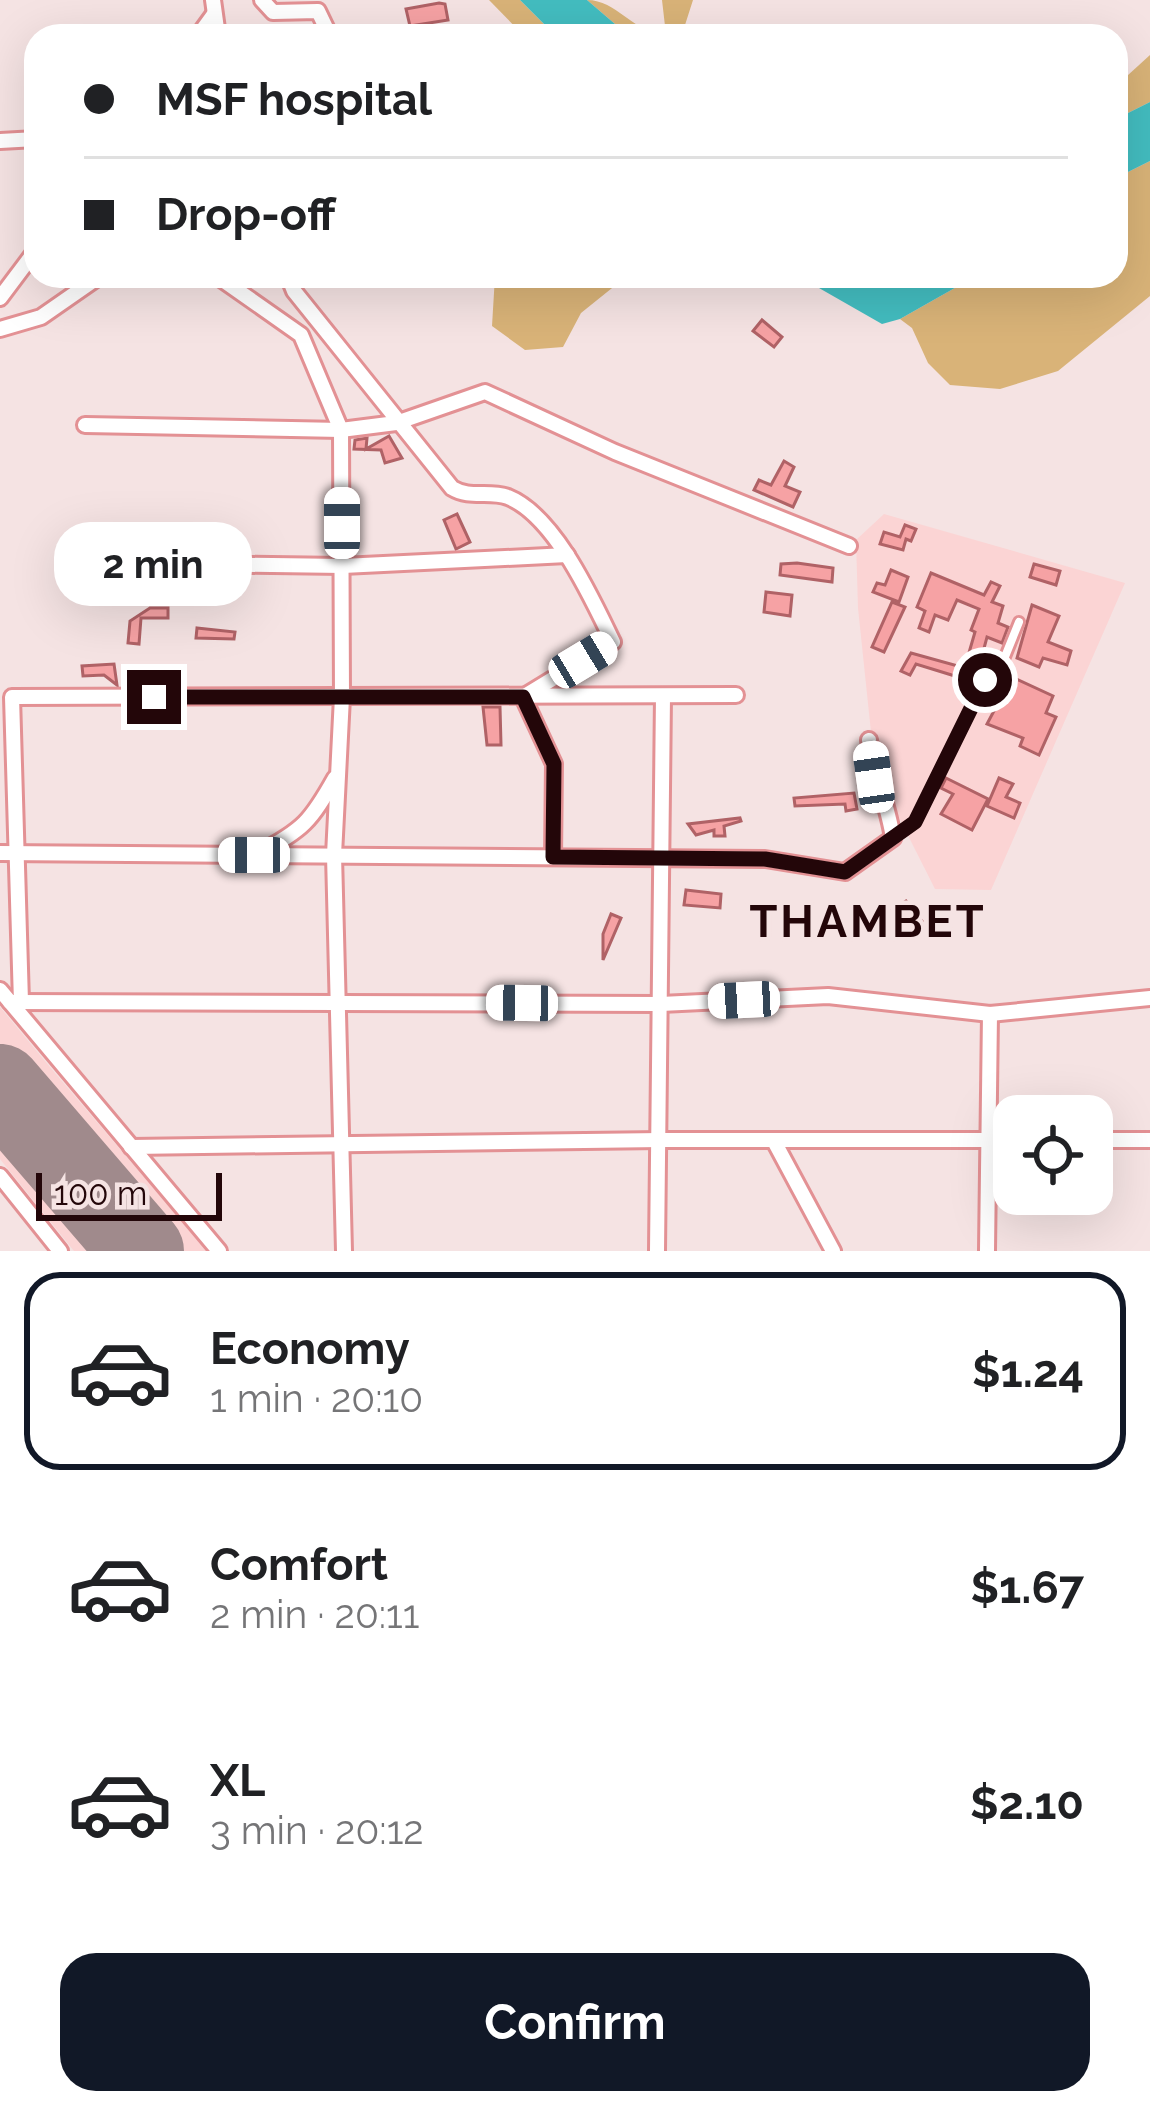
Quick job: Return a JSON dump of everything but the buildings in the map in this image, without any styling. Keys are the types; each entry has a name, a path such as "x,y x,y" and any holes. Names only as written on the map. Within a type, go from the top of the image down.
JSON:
{"street":[{"path":"262,0 272,12 318,11 324,24"},
{"path":"0,298 24,266"},
{"path":"0,329 41,317 83,288"},
{"path":"235,288 301,335 341,430 342,697 334,855 344,1251"},
{"path":"293,288 452,488 463,495 511,498 528,510 578,569 613,642 523,697"},
{"path":"85,424 341,430 396,423 485,392 615,452 849,546"},
{"path":"107,563 343,566 567,556"},
{"path":"219,1251 10,998 17,853 12,697 736,695"},
{"path":"657,1251 663,696"},
{"path":"523,697 554,764 553,857"},
{"path":"0,853 765,859 845,872 893,838 874,777 869,740"},
{"path":"254,855 295,835 315,813 338,771"},
{"path":"10,998 661,1004 828,995 990,1014 1150,998"},
{"path":"986,1251 990,1014"},
{"path":"131,1147 993,1140"},
{"path":"1113,1140 1150,1140"},
{"path":"774,1141 833,1251"},
{"path":"0,1176 60,1251"}],"lane":[{"path":"893,838 915,822 985,680 998,674 1019,622"}],"shaded area":[{"path":"489,0 520,0 544,24 512,24"},
{"path":"587,0 607,5 636,24 615,24"},
{"path":"662,0 693,0 685,24 665,24"},
{"path":"1150,55 1150,102 1128,113 1128,75"},
{"path":"1150,161 1150,296 1058,371 1000,389 950,385 928,363 912,328 900,319 955,288 1128,288 1128,172"},
{"path":"494,288 612,288 581,313 563,347 525,350 492,326"},
{"path":"884,514 1125,583 991,890 935,889 875,770 858,608 856,540"},
{"path":"0,1007 207,1251 74,1251 0,1159"}],"water":[{"path":"520,0 587,0 615,24 544,24"},
{"path":"1150,102 1150,161 1128,172 1128,113"},
{"path":"819,288 955,288 900,319 882,324"}],"runway":[{"path":"0,1086 142,1251"}],"district":[{"name":"THAMBET","path":"868,921"}],"route":[{"path":"154,697 523,697 554,764 553,857 765,859 845,872 915,822 985,680"}]}
